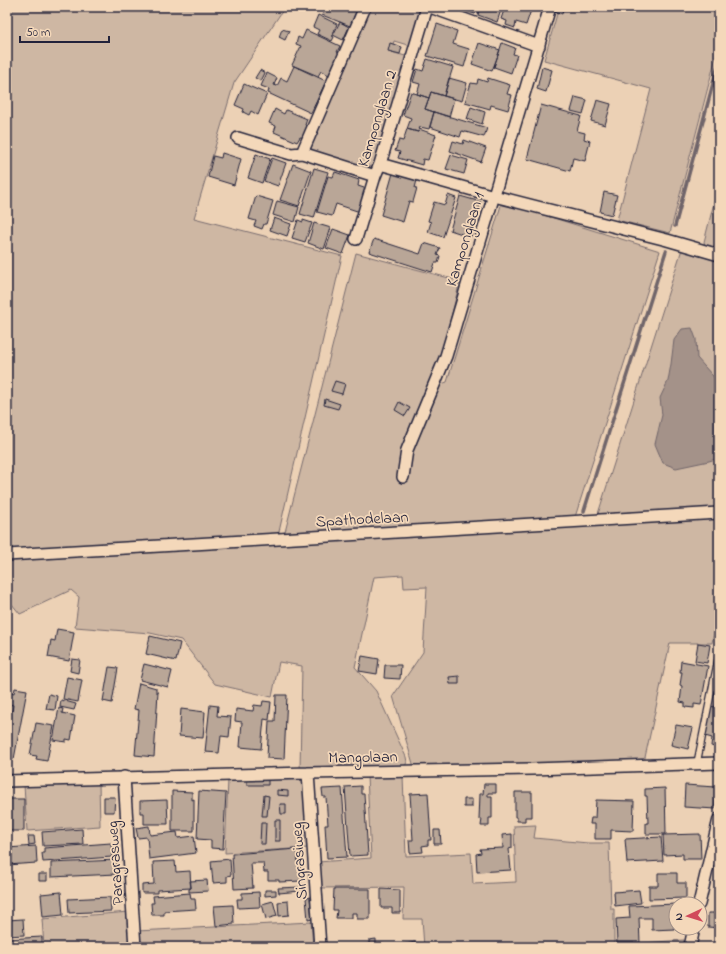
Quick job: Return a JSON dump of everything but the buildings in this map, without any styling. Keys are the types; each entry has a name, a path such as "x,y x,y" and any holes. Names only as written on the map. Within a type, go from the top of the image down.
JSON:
{"street":[{"path":"302,153 365,7"},
{"name":"Kamponglaan 2","path":"356,239 427,7"},
{"path":"430,7 539,46"},
{"name":"Kamponglaan 1","path":"402,477 407,450 446,356 550,7"},
{"path":"238,138 291,154 302,153 375,176"},
{"path":"380,164 494,196 667,240 719,255"},
{"name":"Spathodelaan","path":"7,556 719,513"},
{"name":"Mangolaan","path":"7,781 124,777 532,769 719,762"},
{"name":"Singrasiweg","path":"308,773 320,947"},
{"name":"Paragrasweg","path":"124,777 135,947"},
{"path":"701,896 719,819"},
{"path":"690,947 692,936"}],"lane":[{"path":"697,763 719,654"}],"shaded area":[{"path":"7,7 285,7 234,83 194,218 342,256 278,536 7,552"},
{"path":"369,7 423,7 411,46 394,41 391,52 409,57 375,165 364,168 312,151 309,146"},
{"path":"559,7 719,7 719,45 670,233 617,220 651,89 544,60"},
{"path":"719,183 719,251 706,248 704,242"},
{"path":"502,202 660,251 575,517 284,536 356,253 460,281 442,354 399,479 408,480 413,448 438,385 447,382"},
{"path":"682,249 719,259 719,509 597,517"},
{"path":"692,328 696,339 697,358 719,383 719,458 676,468 663,463 655,444 662,415 660,398 668,381 674,340 682,329"},
{"path":"719,518 719,609 712,643 670,643 644,762 414,767 393,696 423,652 427,587 404,588 403,575 374,577 355,667 376,691 406,757 407,762 405,766 300,770 302,666 279,662 272,697 215,684 181,640 150,633 75,627 79,597 71,590 20,614 7,598 7,560"},
{"path":"367,776 403,776 406,856 471,853 473,884 516,882 514,826 536,825 534,838 588,843 609,843 611,909 614,909 614,945 684,940 683,947 424,947 422,919 403,919 404,887 320,888 318,862 371,858"},
{"path":"295,778 302,781 305,788 309,848 225,853 228,779"},
{"path":"99,783 100,826 27,831 24,785"},
{"path":"129,912 131,945 99,947 44,947 42,919"},
{"path":"311,922 313,947 138,947 137,931"}],"waterway":[{"path":"675,226 719,61"},
{"path":"584,511 666,251"}]}
